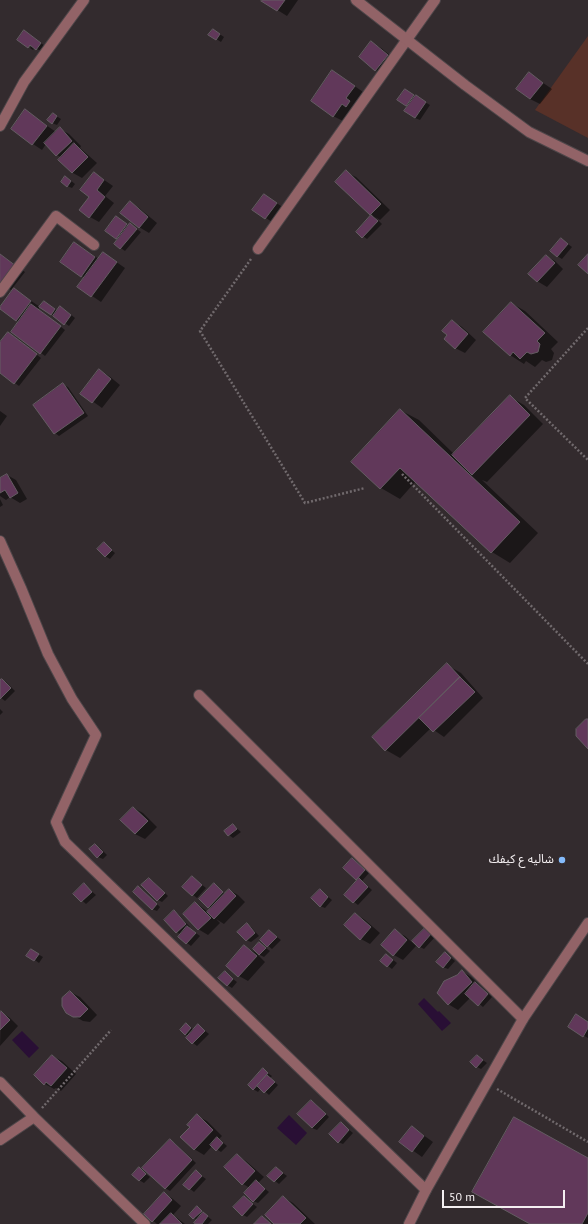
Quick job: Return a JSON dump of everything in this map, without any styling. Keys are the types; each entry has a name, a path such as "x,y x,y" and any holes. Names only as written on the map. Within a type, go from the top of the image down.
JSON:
{"street":[{"path":"0,126 24,82 84,0"},
{"path":"356,0 407,41 530,132 588,161"},
{"path":"258,249 435,0"},
{"path":"0,292 56,216 94,245"},
{"path":"0,542 48,654 72,699 96,736 56,822 65,842 426,1190"},
{"path":"199,695 523,1019"},
{"path":"409,1224 426,1190 523,1019 588,923"},
{"path":"0,1082 34,1117 145,1224"},
{"path":"0,1140 34,1117"}],"path":[{"path":"258,249 200,331 305,503 365,488"},
{"path":"588,328 525,398 588,460"},
{"path":"402,474 588,664"},
{"path":"34,1117 111,1030"},
{"path":"487,1083 588,1142"}],"shaded area":[{"path":"588,36 588,138 535,110"},
{"path":"424,998 451,1023 442,1031 418,1004"},
{"path":"22,1031 39,1048 29,1058 12,1040"},
{"path":"289,1115 307,1133 296,1145 277,1128"}],"building":[{"path":"285,0 277,11 261,1"},
{"path":"213,29 220,34 216,40 208,35"},
{"path":"24,30 41,43 36,50 30,45 28,48 17,40"},
{"path":"371,41 388,55 375,71 359,57"},
{"path":"332,70 355,86 346,98 350,101 346,107 342,104 333,117 311,101"},
{"path":"529,72 543,83 530,99 516,89"},
{"path":"405,89 414,95 406,106 397,100"},
{"path":"416,95 426,102 415,118 404,111"},
{"path":"25,109 47,126 32,145 11,129"},
{"path":"53,113 57,116 52,124 47,120"},
{"path":"60,127 72,141 56,156 44,143"},
{"path":"74,143 88,157 72,173 58,160"},
{"path":"346,170 381,204 370,215 335,182"},
{"path":"94,172 104,180 97,190 105,197 89,218 79,210 89,197 80,190"},
{"path":"65,176 71,181 67,187 61,182"},
{"path":"264,194 277,203 265,219 252,210"},
{"path":"130,201 148,217 139,228 120,213"},
{"path":"371,215 378,221 362,238 356,232"},
{"path":"116,216 127,224 116,239 105,231"},
{"path":"130,223 137,229 120,249 114,244"},
{"path":"561,238 568,244 557,257 550,251"},
{"path":"74,242 95,257 81,277 60,262"},
{"path":"103,252 117,262 91,297 77,287"},
{"path":"0,254 16,266 0,285"},
{"path":"588,254 588,274 578,265"},
{"path":"546,255 555,263 537,282 528,274"},
{"path":"14,288 31,301 16,321 0,309"},
{"path":"44,301 55,309 51,315 39,307"},
{"path":"511,302 545,333 537,341 540,344 538,352 531,354 527,352 520,359 513,352 510,356 483,332"},
{"path":"31,304 61,326 40,354 11,332"},
{"path":"60,306 71,315 64,325 53,316"},
{"path":"452,320 468,334 455,349 444,339 447,335 442,331"},
{"path":"8,332 37,354 14,384 0,373 0,342"},
{"path":"99,369 111,379 92,403 80,394"},
{"path":"63,383 84,413 54,434 33,405"},
{"path":"510,395 530,415 472,475 452,455"},
{"path":"400,409 520,522 491,553 400,468 380,489 351,462"},
{"path":"7,474 18,493 10,498 5,490 0,493 0,478"},
{"path":"104,542 112,550 105,557 97,549"},
{"path":"447,663 460,677 385,751 372,737"},
{"path":"460,677 475,692 433,732 419,718"},
{"path":"2,679 11,688 0,699 0,680"},
{"path":"586,719 588,719 588,749 576,736 576,729"},
{"path":"133,807 148,821 135,834 120,820"},
{"path":"233,824 237,829 228,836 224,831"},
{"path":"95,844 103,852 97,858 89,849"},
{"path":"352,858 365,870 356,880 343,868"},
{"path":"192,876 202,885 192,896 182,887"},
{"path":"149,878 165,893 157,901 141,885"},
{"path":"359,878 368,887 353,903 344,895"},
{"path":"84,883 92,892 81,902 73,894"},
{"path":"214,883 223,892 208,908 199,899"},
{"path":"138,886 157,904 152,910 133,892"},
{"path":"229,889 236,896 214,919 207,912"},
{"path":"320,889 328,897 320,907 311,898"},
{"path":"195,902 211,918 198,930 183,914"},
{"path":"174,910 186,924 176,933 164,920"},
{"path":"355,913 371,927 360,940 344,925"},
{"path":"247,923 255,933 246,941 237,932"},
{"path":"187,926 196,933 186,944 178,937"},
{"path":"425,928 431,934 419,948 412,941"},
{"path":"395,929 407,940 393,956 381,945"},
{"path":"269,930 277,937 267,947 260,940"},
{"path":"259,942 266,948 259,955 253,949"},
{"path":"244,945 257,956 238,977 226,966"},
{"path":"31,949 39,954 34,961 26,956"},
{"path":"445,952 451,958 443,968 436,962"},
{"path":"386,954 393,960 387,967 380,961"},
{"path":"462,970 472,982 448,1005 437,993 444,981 457,975"},
{"path":"225,971 233,979 227,986 218,978"},
{"path":"475,982 488,994 478,1006 465,994"},
{"path":"70,991 88,1009 80,1017 73,1017 66,1013 62,1006 62,998"},
{"path":"1,1011 10,1020 0,1030 0,1012"},
{"path":"576,1014 588,1022 588,1028 583,1037 568,1027"},
{"path":"186,1023 191,1028 185,1035 180,1030"},
{"path":"198,1024 205,1031 192,1044 186,1038"},
{"path":"52,1055 67,1068 51,1086 46,1082 44,1085 34,1075"},
{"path":"477,1055 483,1060 476,1068 470,1062"},
{"path":"263,1068 268,1073 253,1090 248,1085"},
{"path":"267,1075 275,1082 264,1093 257,1086"},
{"path":"311,1100 326,1114 312,1128 297,1114"},
{"path":"197,1114 213,1130 194,1150 180,1137 190,1127 187,1125"},
{"path":"514,1117 588,1158 588,1213 582,1224 530,1224 472,1192"},
{"path":"341,1122 349,1130 338,1143 329,1134"},
{"path":"412,1126 424,1136 412,1152 399,1142"},
{"path":"217,1137 223,1143 216,1151 210,1145"},
{"path":"170,1139 192,1160 165,1189 142,1168"},
{"path":"237,1154 255,1171 242,1185 224,1167"},
{"path":"139,1167 146,1174 139,1181 132,1175"},
{"path":"276,1167 283,1173 274,1182 267,1176"},
{"path":"196,1170 202,1176 189,1190 183,1185"},
{"path":"256,1180 265,1189 253,1202 244,1193"},
{"path":"164,1192 172,1200 152,1222 144,1214"},
{"path":"244,1196 253,1204 242,1216 233,1207"},
{"path":"283,1196 306,1218 300,1224 274,1224 265,1215"},
{"path":"197,1206 202,1211 193,1219 189,1215"},
{"path":"203,1212 208,1216 202,1224 194,1223"},
{"path":"171,1213 182,1224 160,1224"},
{"path":"262,1216 271,1224 254,1224"}],"place":[{"name":"شاليه ع كيفك","path":"562,860"}]}
